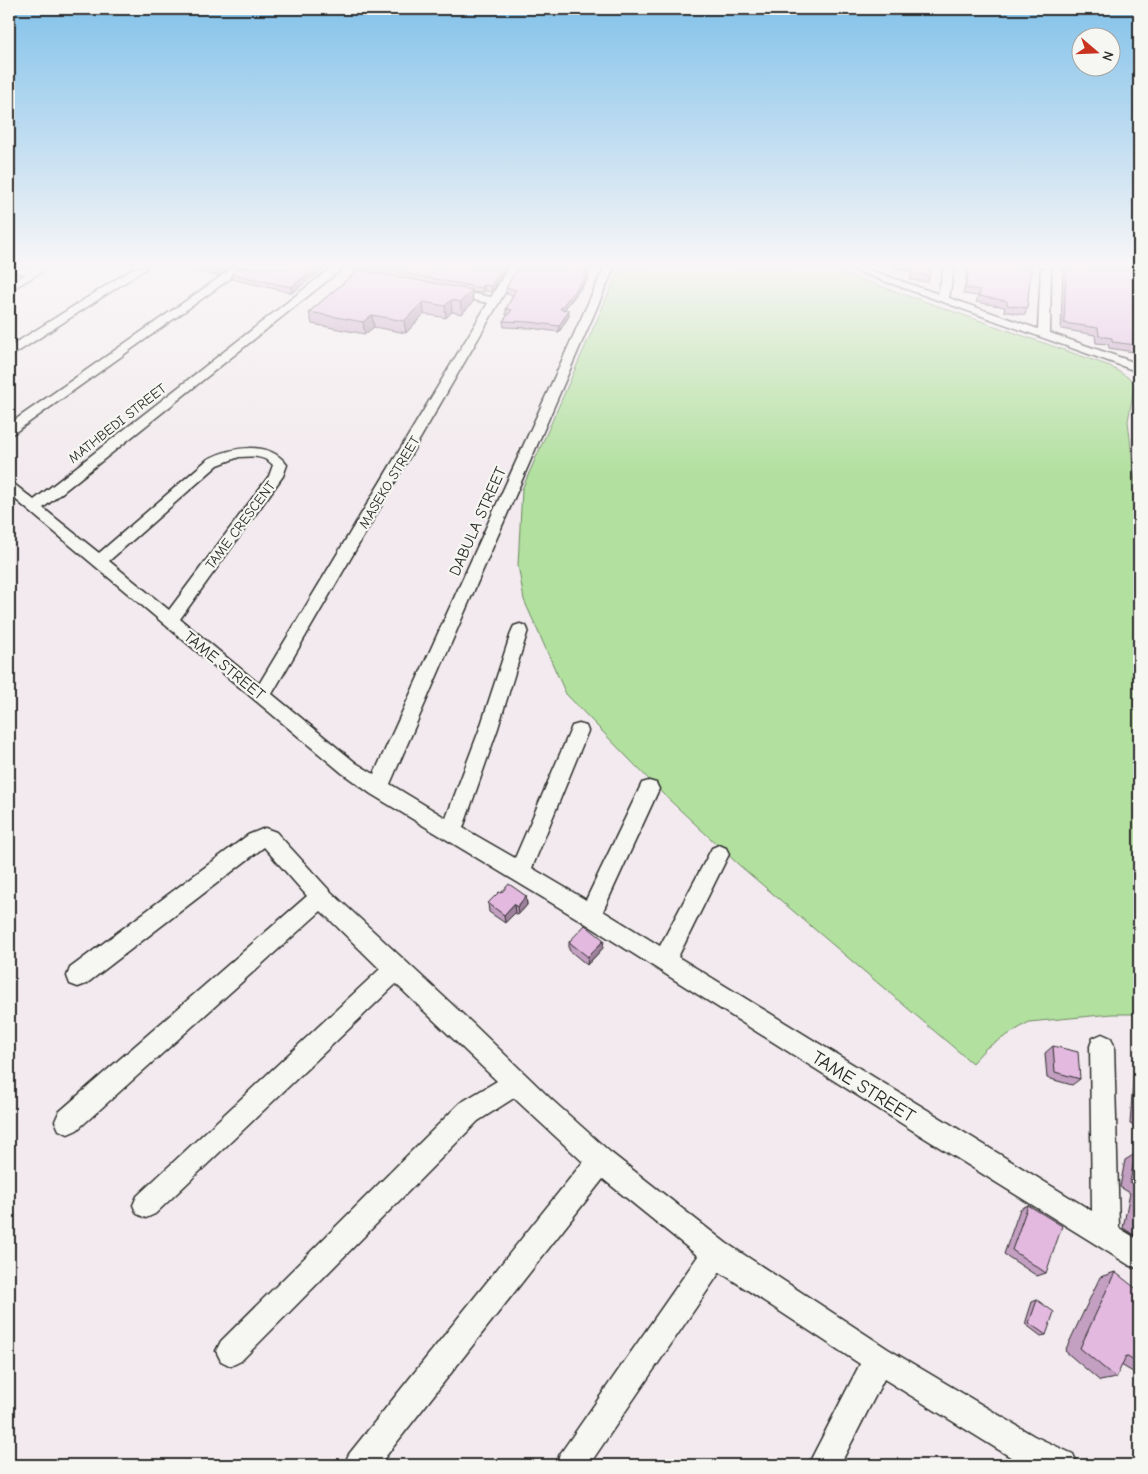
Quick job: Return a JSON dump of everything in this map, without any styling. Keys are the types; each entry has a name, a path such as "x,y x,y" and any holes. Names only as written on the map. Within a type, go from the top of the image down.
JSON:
{"street":[{"path":"9,352 33,337"},
{"path":"9,430 142,337"},
{"name":"MATHBEDI STREET","path":"34,508 254,337"},
{"name":"MASEKO STREET","path":"262,695 475,337"},
{"name":"DABULA STREET","path":"378,788 578,337"},
{"path":"1049,337 1139,368"},
{"name":"TAME CRESCENT","path":"99,561 222,456 238,452 252,452 274,458 280,465 276,476 170,620"},
{"name":"TAME STREET","path":"9,487 349,768 378,788 520,871 1139,1255"},
{"path":"451,832 489,728 520,630"},
{"path":"520,871 579,731"},
{"path":"590,914 649,789"},
{"path":"78,976 260,838 269,838 274,841 321,897 600,1161 716,1253 878,1359 1023,1447 1062,1465"},
{"path":"664,962 719,854"},
{"path":"68,1121 321,897"},
{"path":"146,1204 396,969"},
{"path":"1102,1046 1106,1235"},
{"path":"231,1351 469,1112 516,1083"},
{"path":"360,1465 600,1161"},
{"path":"571,1465 716,1253"},
{"path":"824,1465 878,1359"}],"green space":[{"path":"589,337 1026,337 1110,366 1135,382 1128,421 1139,518 1139,1014 1112,1014 1029,1022 986,1048 972,1063 739,865 663,794 566,694 524,600 518,565 522,489"}],"building":[{"path":"1104,337 1135,337 1136,345 1112,342 1112,338"},
{"path":"509,884 526,896 517,907 514,904 504,915 488,903"},
{"path":"585,925 604,940 588,957 569,942"},
{"path":"1053,1046 1078,1052 1080,1079 1055,1072"},
{"path":"1135,1154 1139,1157 1139,1187 1130,1182"},
{"path":"1139,1194 1139,1227 1134,1224"},
{"path":"1028,1205 1062,1226 1046,1273 1012,1250"},
{"path":"1115,1272 1139,1291 1139,1325 1135,1335 1139,1337 1139,1364 1126,1356 1116,1378 1080,1348"},
{"path":"1037,1300 1054,1312 1046,1335 1029,1323"}]}
